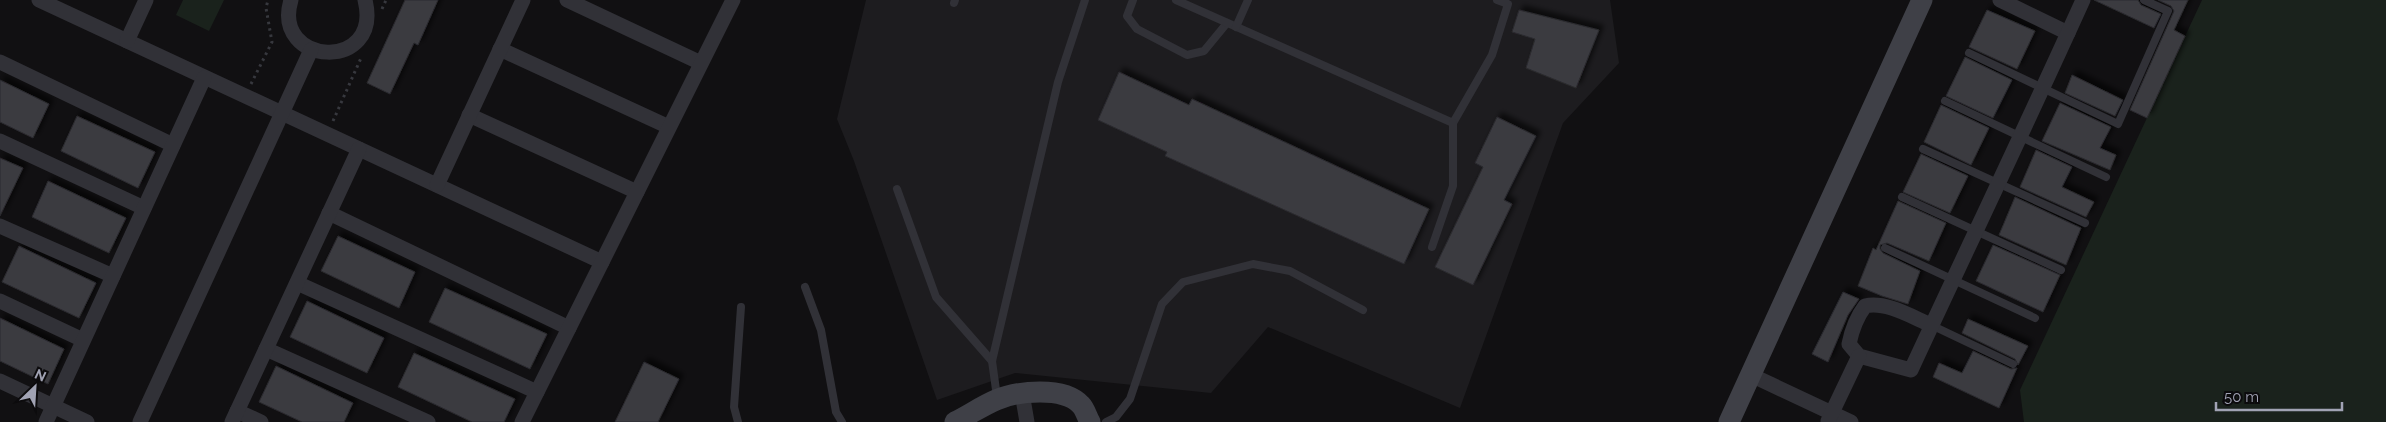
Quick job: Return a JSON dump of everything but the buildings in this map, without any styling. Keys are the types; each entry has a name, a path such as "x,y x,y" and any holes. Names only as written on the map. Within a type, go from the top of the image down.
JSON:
{"street":[{"path":"39,0 602,262"},
{"path":"127,42 146,0"},
{"path":"291,0 288,17 296,36 312,50 332,53 351,46 362,35 367,21 365,0"},
{"path":"437,185 523,0"},
{"path":"567,0 701,63"},
{"path":"522,422 733,0"},
{"path":"1729,422 1922,0"},
{"path":"2000,0 2068,33"},
{"path":"1931,325 1889,308 1872,304 1864,306 1852,329 1849,344 1858,356 1910,370 2068,33 2082,0"},
{"path":"500,49 669,127"},
{"path":"140,422 312,50"},
{"path":"0,62 173,145"},
{"path":"46,422 204,78"},
{"path":"469,115 637,192"},
{"path":"0,141 144,208"},
{"path":"261,422 235,417 359,149"},
{"path":"329,213 569,328"},
{"path":"0,226 113,276"},
{"path":"297,283 538,392"},
{"path":"0,301 83,340"},
{"path":"266,349 428,422"},
{"path":"1830,418 1858,356"},
{"path":"1751,375 1830,418 1851,422"},
{"path":"0,381 87,422"},
{"path":"955,422 977,417 998,399 1022,394 1049,392 1064,393 1081,404 1090,422"},
{"path":"1022,394 1027,422"}],"lane":[{"path":"998,399 992,362 1058,82 1085,0"},
{"path":"1133,0 1127,16 1137,29 1187,55 1204,51 1227,23"},
{"path":"1176,0 1452,123"},
{"path":"1236,27 1248,0"},
{"path":"1432,247 1453,186 1452,123 1492,55 1508,4 1497,0"},
{"path":"1969,53 2118,124 2168,11 2144,0"},
{"path":"1945,101 2106,177"},
{"path":"1923,149 2085,224"},
{"path":"897,189 936,297 992,362"},
{"path":"1902,197 2061,270"},
{"path":"1885,248 1953,278 2035,318"},
{"path":"1106,422 1116,417 1130,399 1162,304 1183,282 1253,264 1290,271 1363,310"},
{"path":"804,287 821,330 836,412 842,422"},
{"path":"738,422 734,407 741,307"},
{"path":"1931,325 2013,364"}],"path":[{"path":"245,96 272,42 266,8 268,0"},
{"path":"378,18 386,0"},
{"path":"327,135 362,54"}],"shaded area":[{"path":"183,0 224,0 209,31 176,15"},
{"path":"866,0 1610,0 1619,63 1563,123 1460,408 1268,327 1211,393 1015,373 937,400 854,161 837,119"},
{"path":"2202,0 2386,0 2386,422 2024,422 2020,390"}]}
